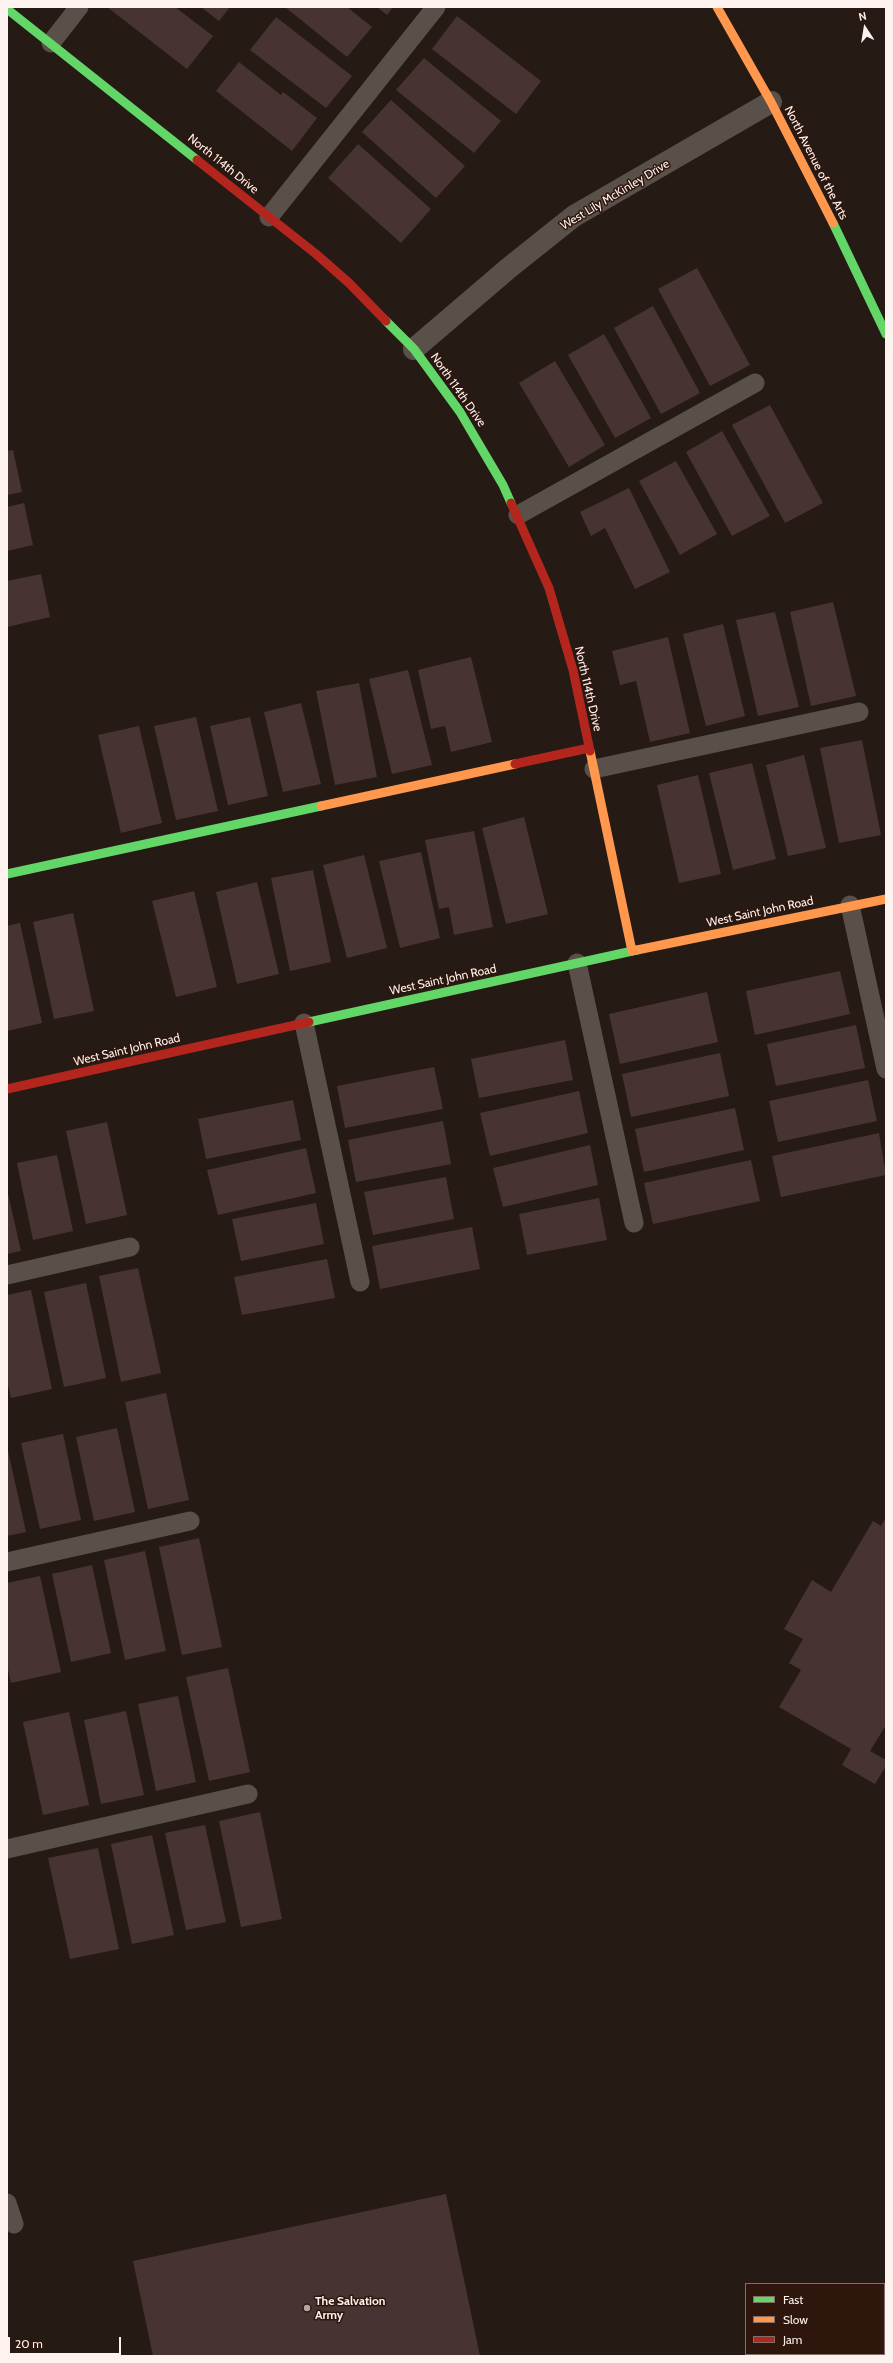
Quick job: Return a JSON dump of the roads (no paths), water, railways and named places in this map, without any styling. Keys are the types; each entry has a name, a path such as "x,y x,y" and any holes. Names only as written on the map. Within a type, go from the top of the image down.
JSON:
{"street":[{"name":"North Avenue of the Arts","path":"717,7 771,102 841,238 886,334"},
{"name":"North 114th Drive","path":"7,9 270,217 349,283 414,349 460,412 518,515 549,588 562,630 594,769 632,951"},
{"name":"West Lily McKinley Drive","path":"414,349 515,263 574,216 771,102"},
{"path":"7,874 589,748"},
{"name":"West Saint John Road","path":"7,1088 632,951 850,905 886,899"}],"lane":[{"path":"51,43 79,7"},
{"path":"270,217 436,7"},
{"path":"518,515 755,383"},
{"path":"594,769 859,712"},
{"path":"850,905 886,1069"},
{"path":"577,963 634,1223"},
{"path":"304,1023 360,1282"},
{"path":"7,1274 130,1247"},
{"path":"7,1562 190,1521"},
{"path":"7,1849 248,1794"},
{"path":"7,2203 14,2224"}],"place":[{"name":"The Salvation Army","path":"307,2308"}]}
